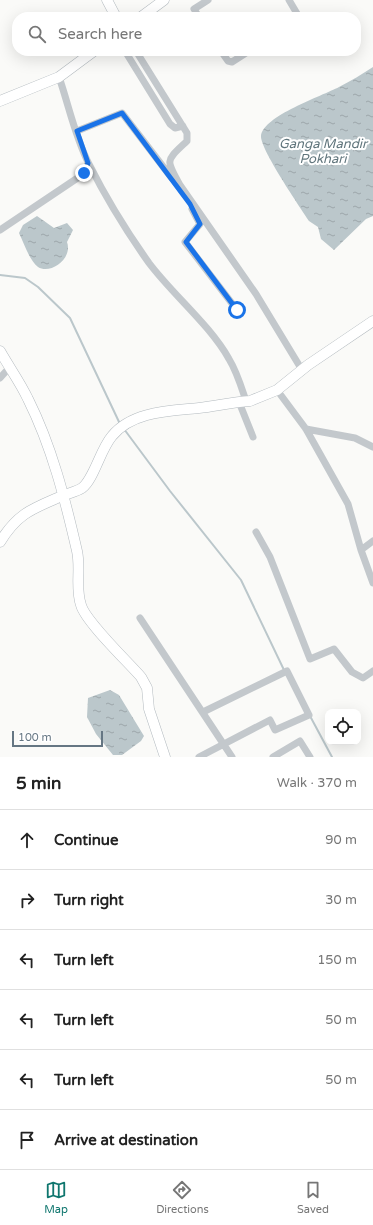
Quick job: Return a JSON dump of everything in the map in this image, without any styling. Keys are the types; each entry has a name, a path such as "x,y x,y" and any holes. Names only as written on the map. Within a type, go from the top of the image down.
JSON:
{"street":[{"path":"107,0 113,12"},
{"path":"148,12 164,0"},
{"path":"196,12 194,9 208,0"},
{"path":"288,0 296,12"},
{"path":"0,101 59,77 87,56"},
{"path":"128,56 170,124 175,128 183,126"},
{"path":"139,56 187,133 187,141 171,156 169,162 170,167 180,185 256,294 302,370"},
{"path":"224,56 228,61 232,62 241,56"},
{"path":"59,77 88,163 130,234 149,262 228,358 239,378 242,402 252,437"},
{"path":"77,131 122,113 190,204 200,224 186,242 237,310"},
{"path":"0,230 79,177 88,163"},
{"path":"0,542 10,526 22,515 82,488 87,482 106,443 117,429 125,423 152,414 167,411 242,402 277,390 302,370 373,321"},
{"path":"0,351 28,398 54,462 65,495 80,562 78,590 81,606 89,619 141,677 146,688 149,709 165,757"},
{"path":"0,378 9,368"},
{"path":"277,390 306,429 348,504 361,550 373,583"},
{"path":"306,429 355,438 373,447"},
{"path":"256,532 270,557 310,659 334,649 352,672 363,678 373,671"},
{"path":"361,550 373,541"},
{"path":"140,618 232,757"},
{"path":"199,757 223,743 270,720 275,730 309,715 287,671 203,712"},
{"path":"276,756 300,741 310,757"}],"water":[{"name":"Ganga Mandir Pokhari","path":"373,67 373,216 366,219 334,250 321,239 318,227 309,221 273,165 262,143 261,136 264,129 282,114 343,85"},
{"path":"37,216 54,228 67,223 73,230 67,242 67,254 64,259 59,264 48,269 43,269 35,264 29,256 19,233 23,225"},
{"path":"110,690 119,695 144,736 141,741 122,755 113,755 96,734 87,717 88,698"}],"waterway":[{"path":"0,275 25,278 38,287 70,318 120,424"},
{"path":"124,429 170,491 241,580 284,670"},
{"path":"310,716 332,757"}],"route":[{"path":"84,173 88,163 77,131 122,113 190,204 200,224 186,242 237,310"}]}
